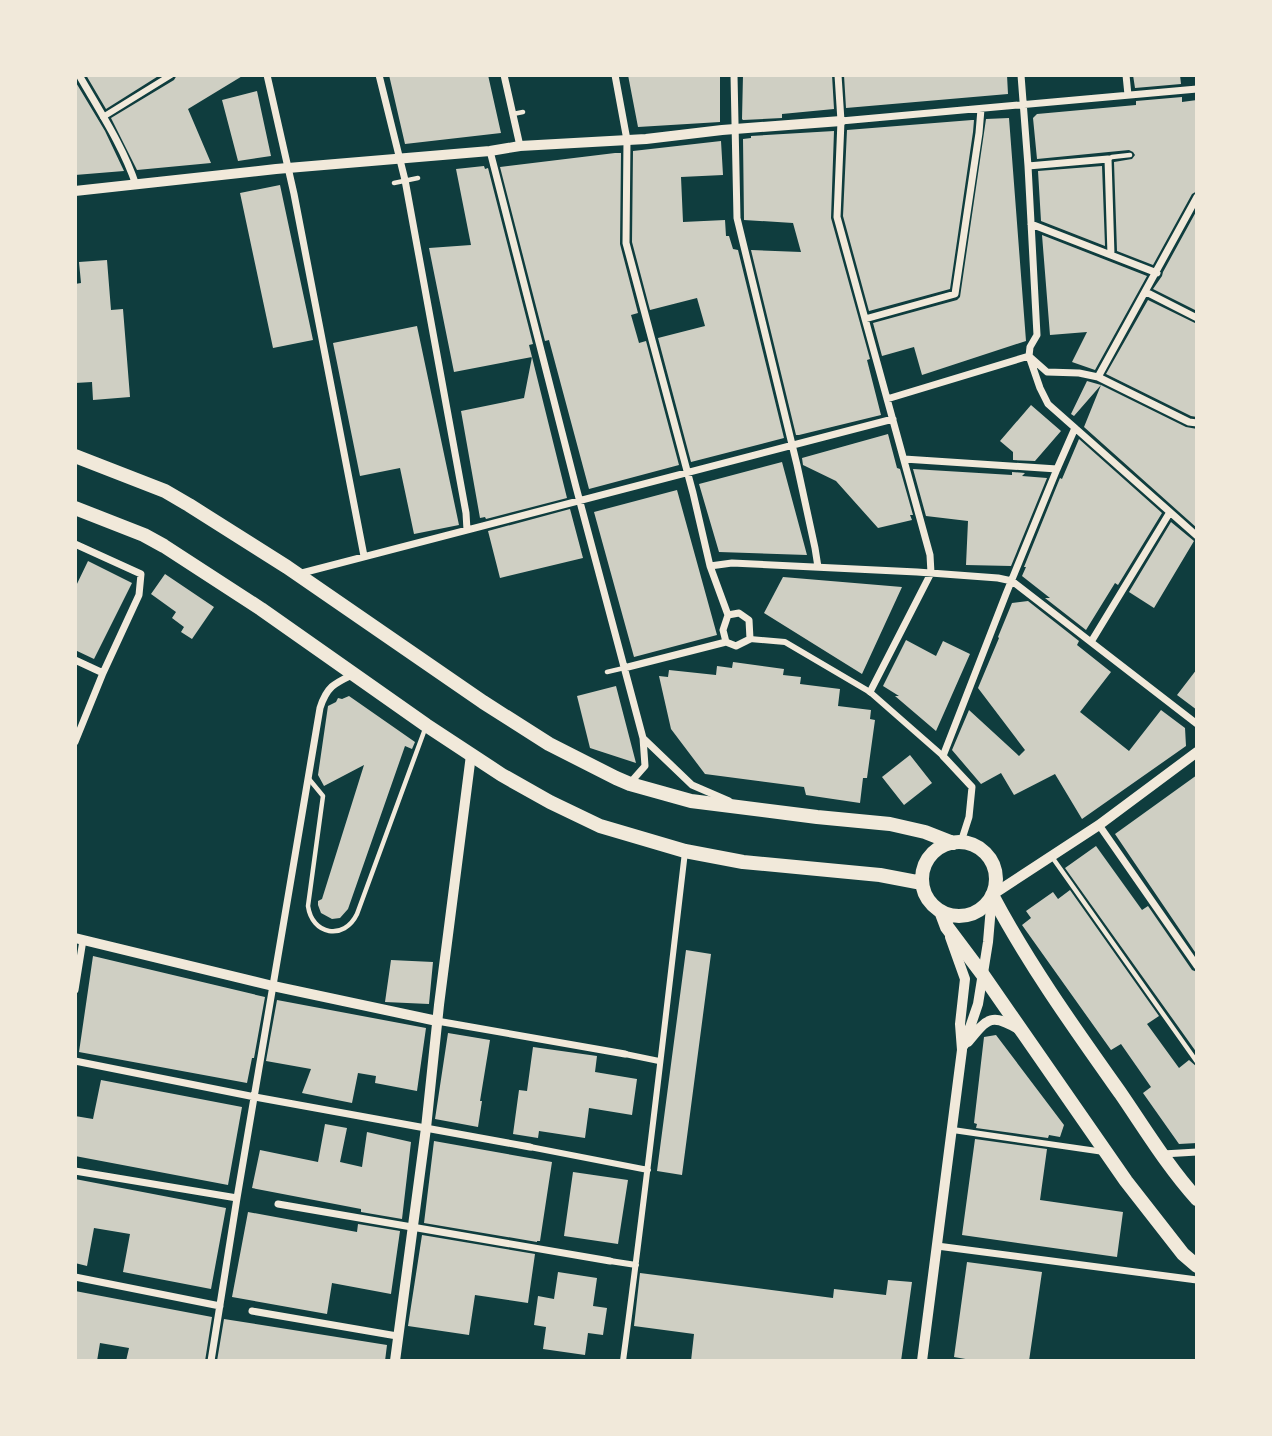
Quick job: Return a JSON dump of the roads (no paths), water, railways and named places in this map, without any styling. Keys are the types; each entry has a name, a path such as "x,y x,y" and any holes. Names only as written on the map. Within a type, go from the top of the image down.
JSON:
{"main road":[{"path":"75,456 165,491 297,575 483,702 550,744 630,784 691,801 890,824 957,843 970,844 987,856 996,878 992,895 982,907 970,914 955,916 933,906 926,895 922,873 932,854 942,846 957,843"},
{"path":"75,508 144,535 164,546 261,609 471,755 550,803 600,826 685,851 743,862 880,875 922,883"},
{"path":"992,895 1012,933 1063,1012 1197,1199"},
{"path":"941,911 947,928 983,975 1106,1152 1183,1254 1197,1266"}],"street":[{"path":"79,75 136,184"},
{"path":"103,117 171,75"},
{"path":"268,75 289,168 363,556"},
{"path":"379,75 405,180 467,530"},
{"path":"503,75 520,146"},
{"path":"615,75 627,139 626,243 710,566 728,615 723,630 726,642"},
{"path":"734,75 737,218 818,568"},
{"path":"838,75 841,121 837,217 930,555 931,573 870,692"},
{"path":"1021,75 1037,335 1030,347 1029,356 1040,388 1048,404 1197,536"},
{"path":"1126,75 1128,95"},
{"path":"75,191 520,146 646,139 1197,89"},
{"path":"865,320 955,294 981,109"},
{"path":"490,151 643,738 645,766 630,784"},
{"path":"1028,166 1108,159 1111,255"},
{"path":"1098,377 1197,197"},
{"path":"1031,224 1157,273"},
{"path":"1146,292 1197,317"},
{"path":"887,399 1029,356"},
{"path":"1029,356 1047,372 1079,373 1098,377 1189,422 1197,423"},
{"path":"297,575 893,419"},
{"path":"943,756 1056,469 1075,428"},
{"path":"904,459 1056,469"},
{"path":"1091,642 1170,512"},
{"path":"75,544 141,574 139,594 75,741"},
{"path":"710,566 732,563 931,573 1012,581 1197,724"},
{"path":"728,615 739,613 749,620 750,639"},
{"path":"624,668 726,642 736,646 750,639 785,642 870,692 943,756 972,787 969,817 957,843"},
{"path":"75,660 103,673"},
{"path":"211,1361 320,708 324,694 331,686 355,674"},
{"path":"643,738 692,785 739,806"},
{"path":"962,1050 978,1004 992,895 1099,825 1197,752"},
{"path":"395,1361 471,755"},
{"path":"1099,825 1197,966"},
{"path":"623,1361 685,851"},
{"path":"922,1361 962,1050 960,1024 965,979 947,928"},
{"path":"75,990 79,939 273,986 437,1021 659,1061"},
{"path":"962,1050 981,1025 992,1019 1003,1020 1021,1031"},
{"path":"75,1061 648,1170"},
{"path":"953,1130 1106,1152"},
{"path":"1163,1154 1197,1152"},
{"path":"75,1171 237,1198"},
{"path":"278,1204 636,1265"},
{"path":"937,1246 1197,1280"},
{"path":"75,1277 220,1306"},
{"path":"252,1311 397,1336"}],"lane":[{"path":"512,114 523,112"},
{"path":"1108,159 1130,155"},
{"path":"394,183 418,178"},
{"path":"607,672 624,668"},
{"path":"309,779 323,796 309,914 319,928 327,931 342,930 354,921 357,914 426,724"},
{"path":"1051,857 1197,1062"}]}
